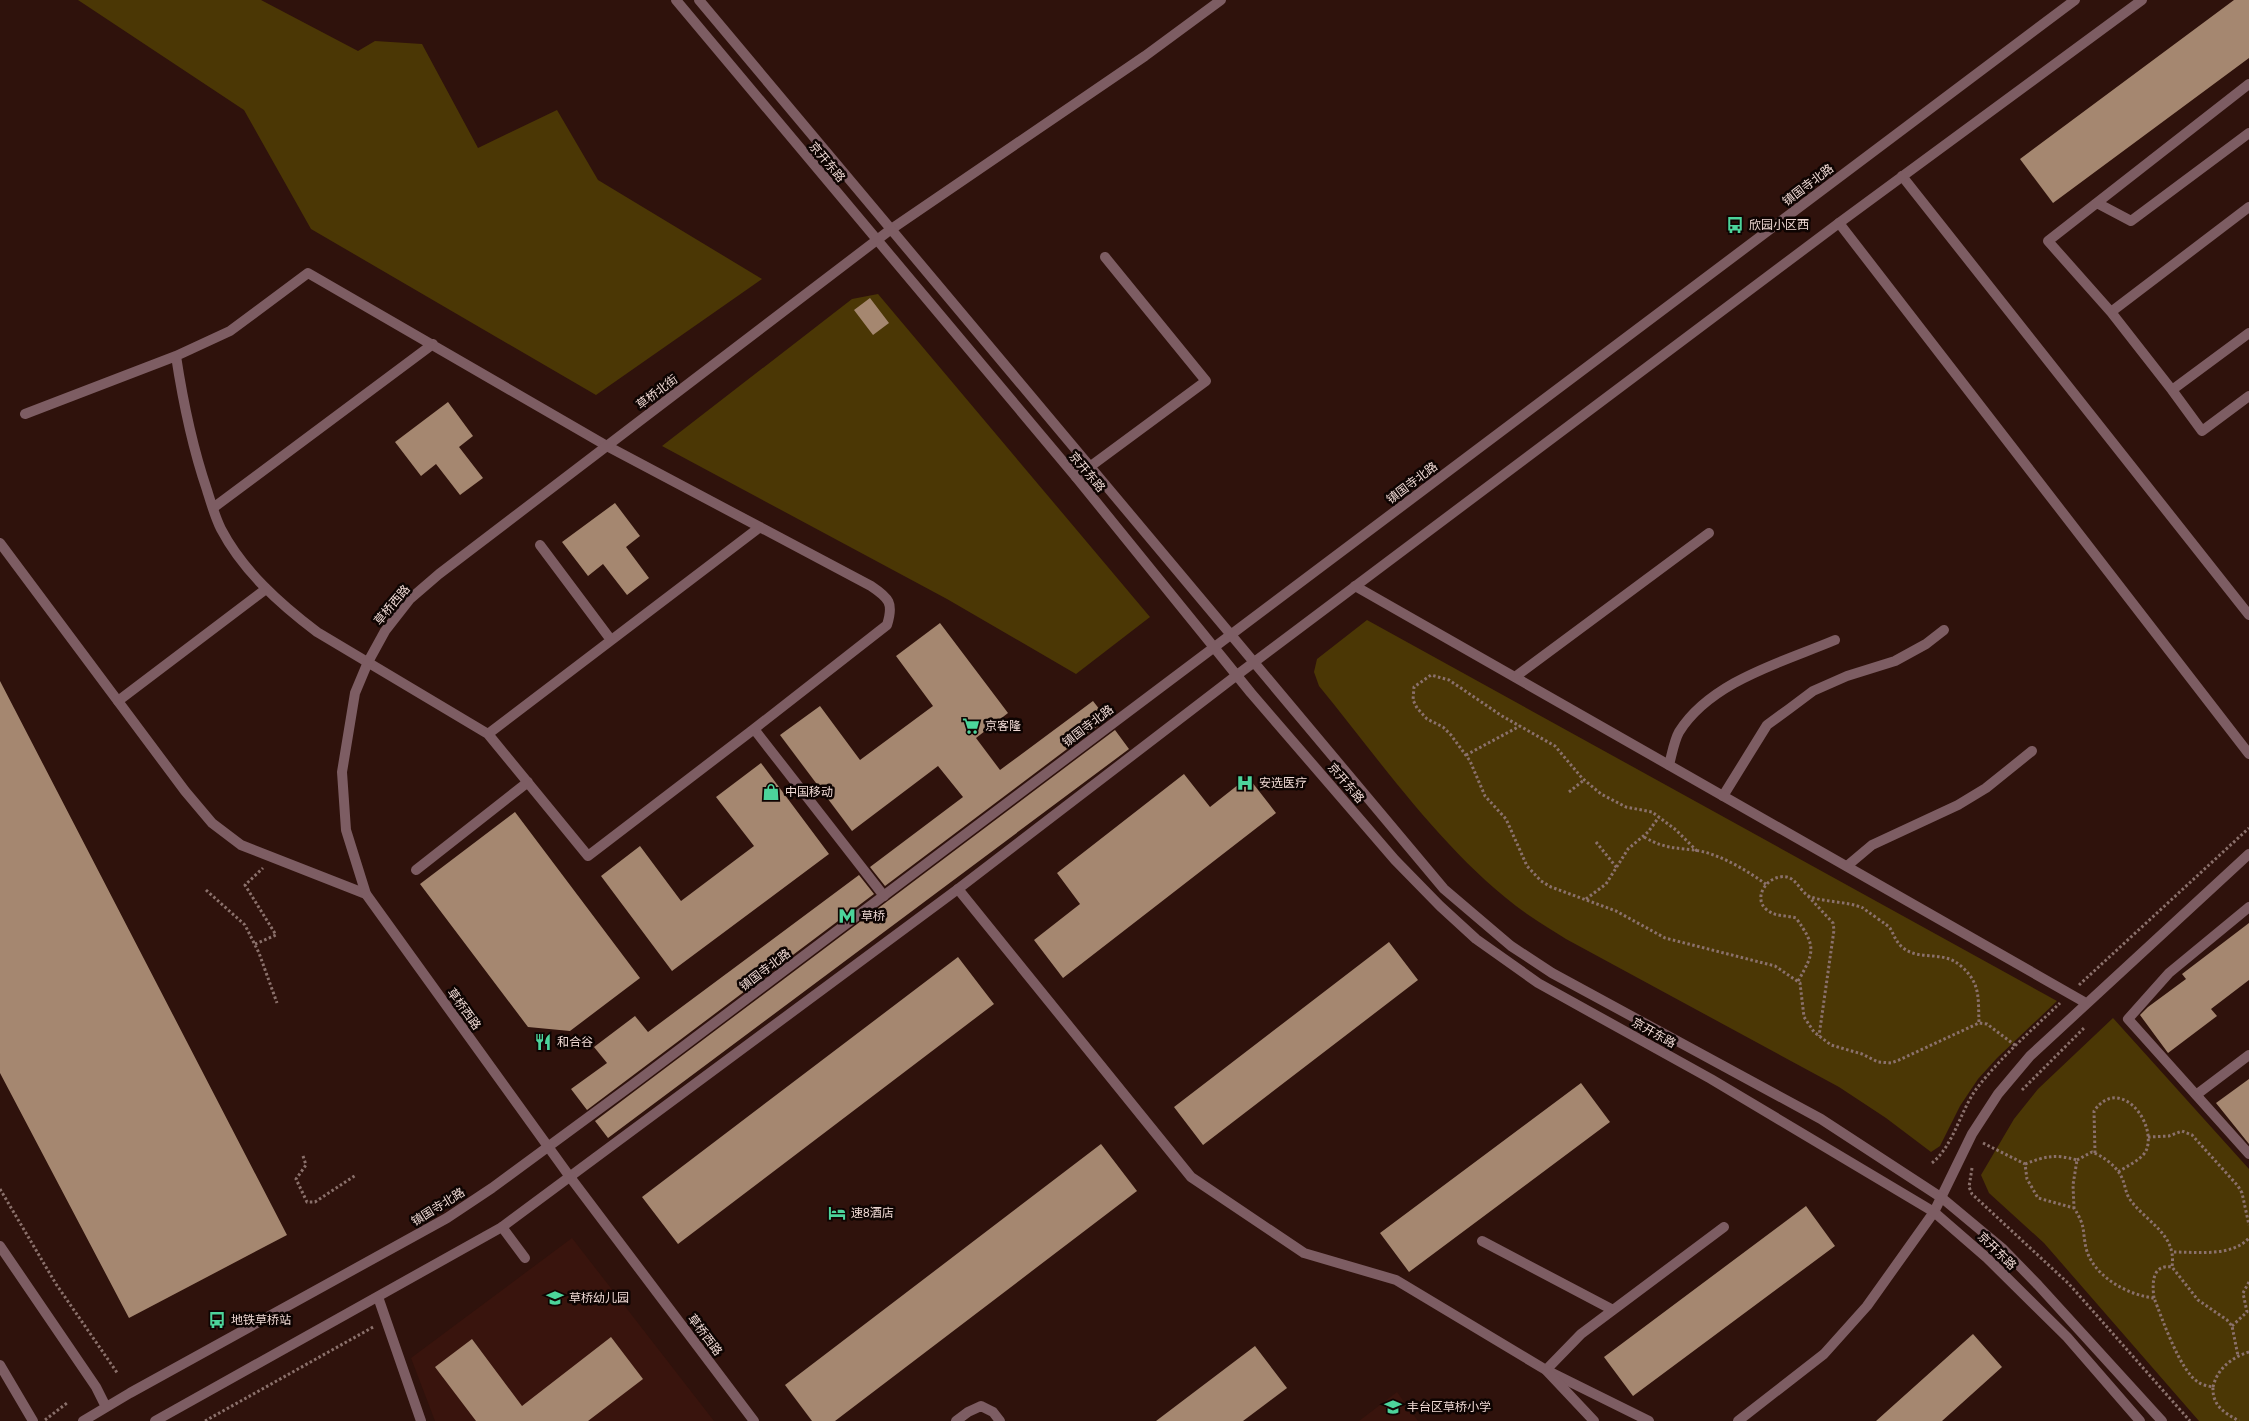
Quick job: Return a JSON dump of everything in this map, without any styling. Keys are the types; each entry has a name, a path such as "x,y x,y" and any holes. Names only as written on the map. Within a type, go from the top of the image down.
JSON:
{"street":[{"name":"京开东路","path":"676,0 1076,477 1237,675 1395,860 1440,906 1484,945 1538,983 1711,1079 1934,1212 1987,1258 2067,1337 2140,1421"},
{"name":"京开东路","path":"699,0 1444,889 1511,946 1552,973 1821,1119 1942,1198 2002,1248 2162,1421"},
{"name":"草桥北街","path":"439,574 890,230 1145,56 1221,0"},
{"name":"镇国寺北路","path":"83,1421 447,1218 548,1146 884,896 2075,0"},
{"path":"155,1421 502,1227 958,889 1254,662 1839,223 2142,0"},
{"path":"2249,84 2048,241 2111,312 2202,431 2249,396"},
{"path":"2097,203 2131,221 2249,133"},
{"path":"1902,176 2249,615"},
{"path":"2111,312 2249,207"},
{"path":"1839,223 2249,754"},
{"path":"1076,477 1206,381 1105,257"},
{"path":"25,414 176,356 230,331 308,273 607,446 871,586 885,595 891,606 887,624 588,856 488,734 317,632 292,614 266,588 237,554 221,530 189,433 176,356"},
{"path":"2172,390 2249,333"},
{"path":"213,508 433,344"},
{"path":"488,734 760,527"},
{"path":"1515,677 1709,533"},
{"path":"0,543 185,792 212,823 241,845 366,894"},
{"path":"540,545 611,640"},
{"name":"草桥西路","path":"439,574 410,600 385,631 368,662 356,693 342,772 346,830 366,894 570,1176 754,1421"},
{"path":"1355,586 2086,1002"},
{"path":"118,701 266,588"},
{"path":"1723,796 1767,725 1821,687 1847,676 1895,661 1926,644 1944,630"},
{"path":"1669,765 1678,733 1695,713 1719,692 1740,679 1835,640"},
{"path":"754,729 884,896"},
{"path":"1848,866 1872,846 1958,805 1986,788 2032,751"},
{"path":"416,870 528,782"},
{"path":"1738,1421 1824,1354 1867,1306 1934,1212 1972,1134 1998,1094 2030,1056 2086,1002 2249,854"},
{"path":"958,889 1191,1177 1304,1253 1396,1280 1546,1370 1649,1421"},
{"path":"2249,907 2169,973 2128,1019 2249,1154"},
{"path":"2196,1095 2249,1055"},
{"path":"502,1227 525,1258"},
{"path":"1546,1370 1581,1334 1724,1227"},
{"path":"1482,1241 1613,1310"},
{"path":"0,1246 96,1387 106,1408"},
{"path":"378,1297 421,1421"},
{"path":"0,1365 33,1421"},
{"path":"1546,1370 1594,1421"},
{"path":"956,1421 968,1412 981,1406 993,1412 1000,1421"}],"path":[{"path":"1696,851 1676,830 1652,812 1626,807 1614,802 1584,780 1555,746 1502,716 1449,680 1431,675 1425,677 1414,687 1412,693 1416,708 1428,719 1447,731 1466,756 1485,796 1506,819 1517,848 1533,875 1551,888 1635,920 1665,938 1775,966 1798,981 1801,988 1801,1006 1804,1017 1819,1036 1837,1048 1862,1054 1878,1062 1891,1063 1979,1023 1987,1024 2016,1046"},
{"path":"1466,756 1520,726"},
{"path":"1569,792 1584,780"},
{"path":"1585,900 1602,888 1628,849 1644,837 1659,817"},
{"path":"2077,987 2249,828"},
{"path":"1644,837 1659,846 1696,851 1718,857 1767,885"},
{"path":"1596,842 1617,868"},
{"path":"255,944 276,935 245,885 274,858"},
{"path":"1798,981 1811,957 1808,938 1796,918 1773,914 1762,905 1761,895 1767,885 1780,876 1788,877 1833,922 1834,930 1819,1036"},
{"path":"206,890 245,925 255,944 277,1003"},
{"path":"1808,896 1840,901 1864,909 1890,927 1897,942 1909,952 1951,958 1962,966 1973,979 1978,990 1979,1023"},
{"path":"2016,1097 2089,1023"},
{"path":"2095,1153 2094,1112 2097,1107 2109,1100 2122,1098 2132,1103 2141,1116 2148,1138 2146,1150 2142,1156 2118,1172"},
{"path":"2148,1138 2169,1136 2182,1131 2192,1135 2216,1164 2224,1168 2242,1193 2249,1225"},
{"path":"1979,1150 1988,1136"},
{"path":"1983,1143 2025,1164 2052,1155 2062,1155 2077,1160"},
{"path":"2154,1298 2133,1294 2110,1280 2101,1273 2086,1249 2084,1228 2074,1208 2073,1186 2077,1160 2084,1155 2095,1153 2108,1161 2118,1172 2129,1198 2156,1226 2174,1252 2172,1267 2198,1300 2222,1316 2232,1326 2238,1356"},
{"path":"302,1156 306,1166 296,1179 307,1202 314,1202 356,1175"},
{"path":"1973,1164 1969,1187 1972,1194 2069,1284 2190,1421"},
{"path":"2025,1164 2027,1179 2038,1198 2074,1208"},
{"path":"0,1189 56,1284 118,1374"},
{"path":"2174,1252 2209,1252 2235,1248 2249,1238"},
{"path":"2172,1267 2163,1267 2157,1271 2152,1283 2154,1298 2175,1350 2184,1364 2195,1380 2213,1387"},
{"path":"2232,1326 2246,1312 2243,1293 2249,1282"},
{"path":"205,1421 377,1324"},
{"path":"2239,1421 2220,1408 2215,1402 2213,1387 2214,1381 2225,1366 2238,1356 2249,1352"},
{"path":"45,1421 67,1403"}],"shaded area":[{"path":"78,0 261,0 358,51 375,41 422,44 478,148 557,110 598,180 762,279 596,395 311,229 244,110"},
{"path":"878,294 1150,617 1076,674 947,599 662,446 852,299"},
{"path":"1367,620 2057,1001 1997,1058 1978,1079 1960,1106 1940,1146 1931,1152 1886,1118 1839,1087 1566,939 1530,916 1471,867 1417,809 1319,686 1314,672 1317,659"},
{"path":"2113,1018 2249,1169 2249,1421 2199,1421 2044,1243 1989,1193 1981,1175 2014,1119 2038,1089"},
{"name":"草桥幼儿园","path":"572,1238 714,1421 435,1421 411,1358"},
{"name":"丰台区草桥小学","path":"1397,1392 1418,1421 1359,1421"}],"building":[{"path":"2234,0 2249,0 2249,58 2053,203 2020,159"},
{"path":"870,298 889,323 873,335 854,310"},
{"path":"448,402 473,436 459,447 483,478 460,495 436,464 421,476 395,442"},
{"path":"615,503 640,536 626,547 649,578 627,595 603,564 588,576 562,542"},
{"path":"940,623 1008,713 976,738 1000,770 1093,701 1107,719 885,886 870,867 963,797 938,766 852,831 780,735 820,706 860,760 933,706 896,656"},
{"path":"0,681 287,1235 129,1318 0,1073"},
{"path":"1115,730 1129,749 608,1138 595,1121"},
{"path":"761,763 829,854 672,971 601,876 640,846 681,901 754,846 716,797"},
{"path":"1184,774 1210,807 1248,777 1276,813 1063,978 1034,940 1080,904 1057,873"},
{"path":"515,812 640,978 570,1031 528,1027 420,884"},
{"path":"859,875 874,894 587,1110 571,1089 607,1063 594,1047 635,1016 648,1032"},
{"path":"2249,923 2249,980 2211,1009 2217,1016 2168,1053 2140,1015 2186,979 2182,974"},
{"path":"1389,942 1418,980 1203,1145 1174,1107"},
{"path":"958,957 994,1004 678,1244 642,1197"},
{"path":"2249,1079 2249,1144 2216,1103"},
{"path":"1581,1083 1610,1122 1409,1272 1380,1233"},
{"path":"1101,1144 1137,1191 835,1421 812,1421 785,1385"},
{"path":"1806,1206 1835,1246 1633,1396 1604,1357"},
{"path":"1973,1334 2002,1367 1942,1421 1876,1421"},
{"path":"611,1337 643,1379 588,1421 476,1421 435,1367 472,1339 522,1406"},
{"path":"1255,1346 1287,1388 1243,1421 1156,1421"}],"place":[{"name":"欣园小区西","path":"1735,225"},
{"name":"京客隆","path":"971,726"},
{"name":"安选医疗","path":"1245,783"},
{"name":"中国移动","path":"771,792"},
{"name":"草桥","path":"847,916"},
{"name":"和合谷","path":"543,1042"},
{"name":"速8酒店","path":"837,1213"},
{"name":"草桥幼儿园","path":"555,1298"},
{"name":"地铁草桥站","path":"217,1320"},
{"name":"丰台区草桥小学","path":"1393,1407"}]}
